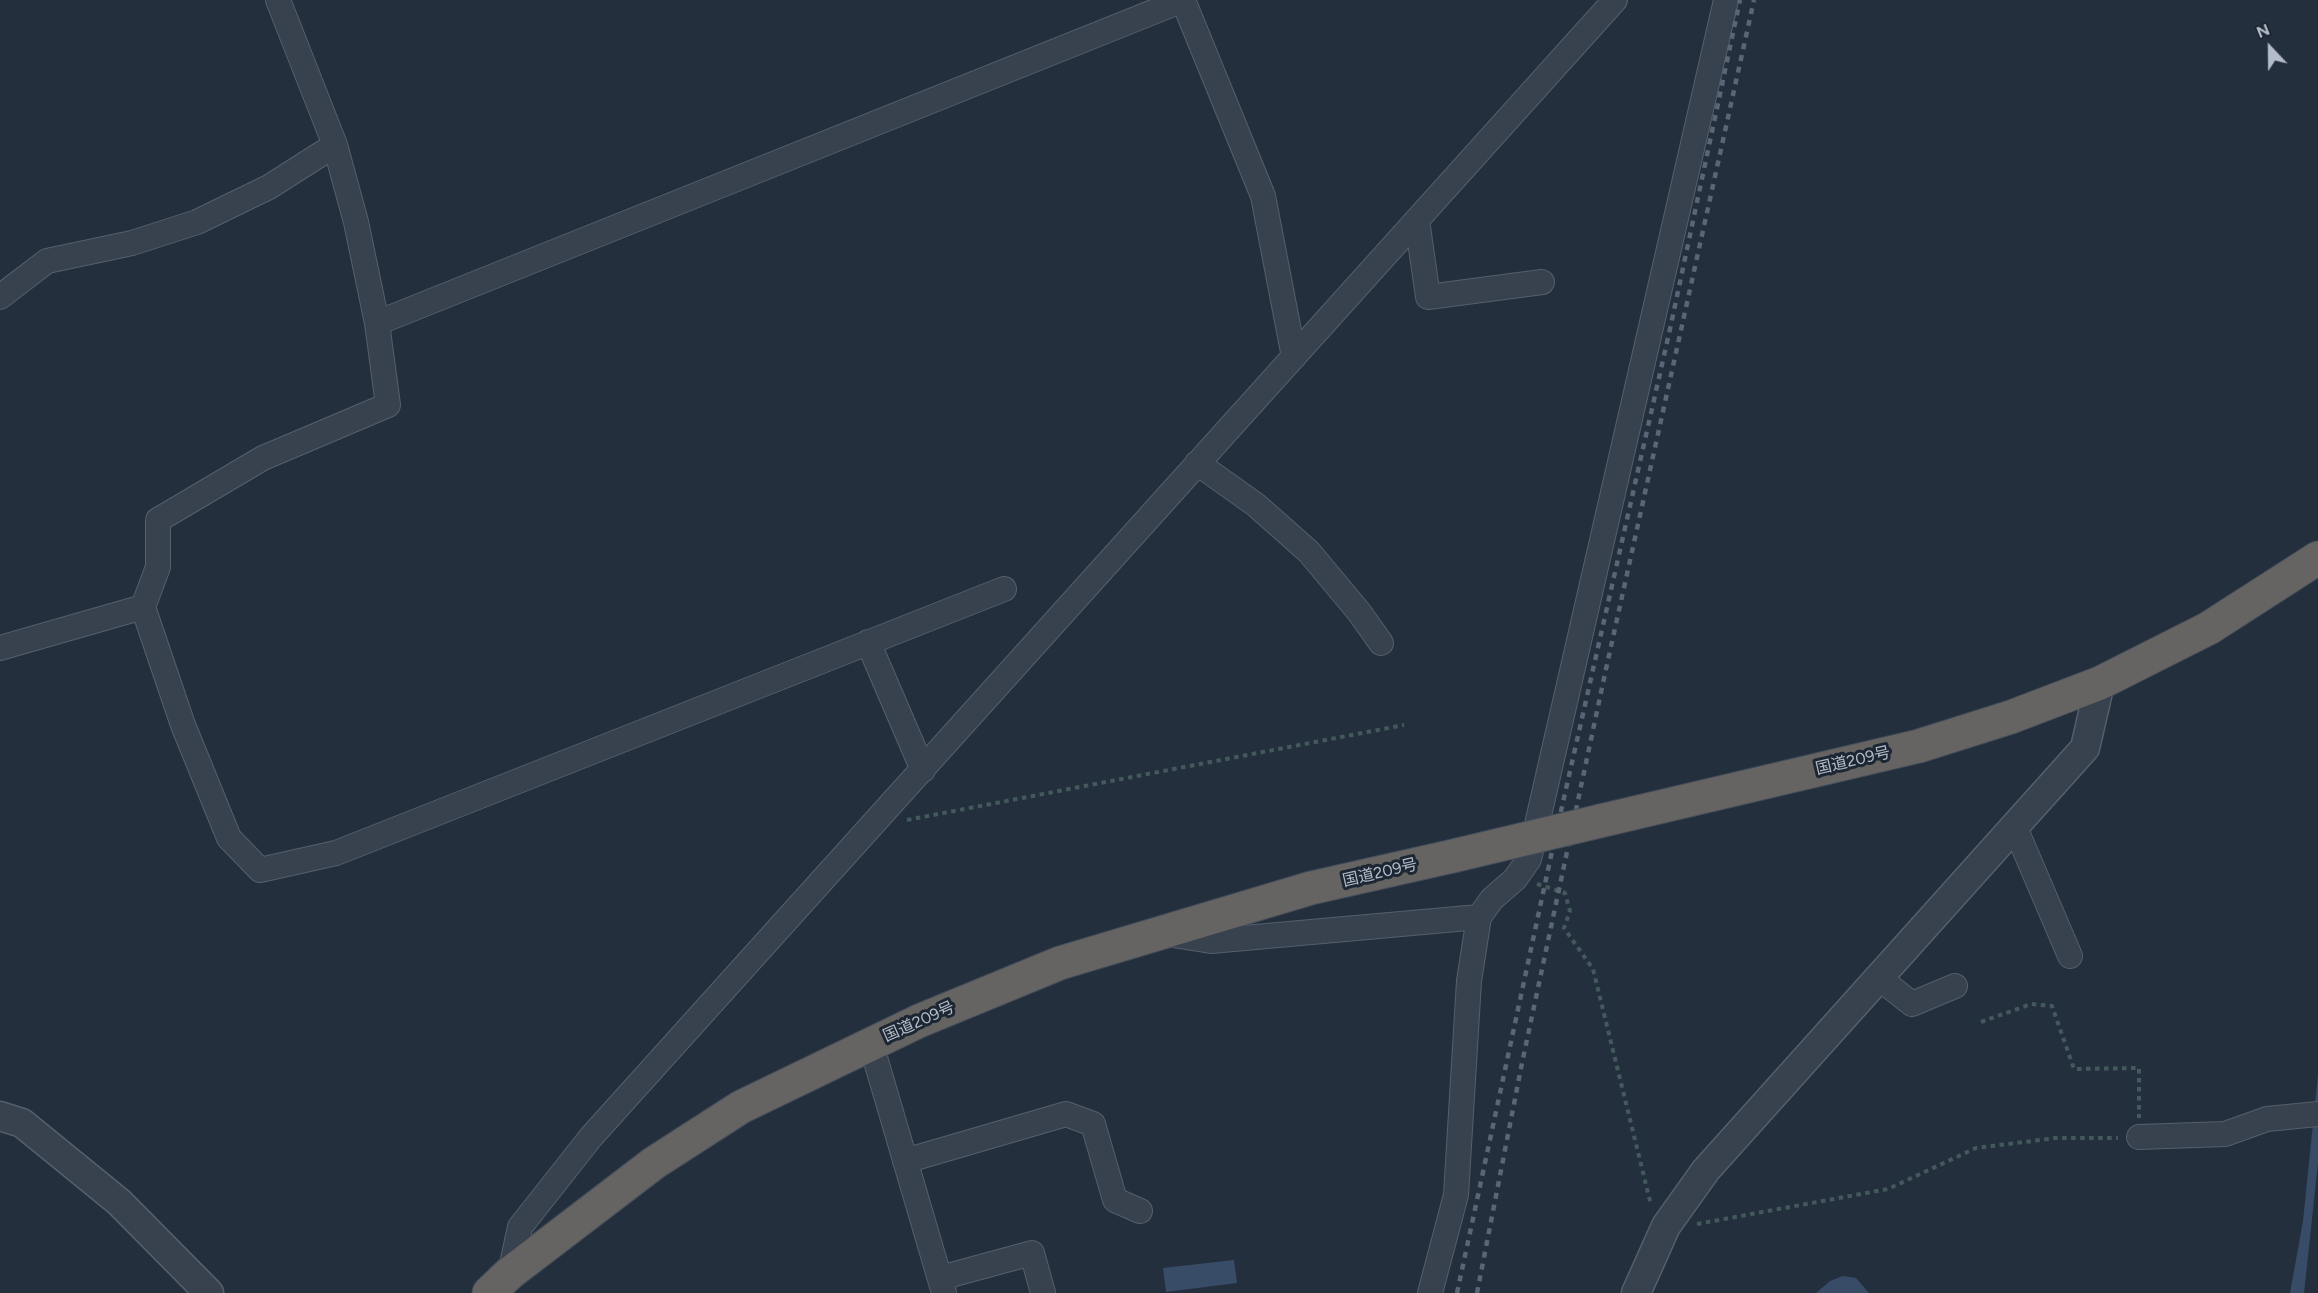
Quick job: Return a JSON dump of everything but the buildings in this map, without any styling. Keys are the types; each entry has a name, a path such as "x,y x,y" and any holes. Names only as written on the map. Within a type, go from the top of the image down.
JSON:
{"highway":[{"name":"国道209号","path":"499,1283 654,1162 741,1107 871,1044 1060,963 1311,888 1919,746 2011,717 2100,683 2209,628 2318,558"}],"street":[{"path":"278,0 335,145 356,222 376,323 388,405 263,458 158,520 158,567 143,607 183,724 229,838 260,870 336,853 1004,589"},
{"path":"376,323 1183,0 1263,196 1294,357"},
{"path":"499,1283 520,1227 591,1137 1615,0"},
{"path":"1430,1293 1456,1194 1469,981 1479,917 1492,899 1515,879 1529,859 1726,0"},
{"path":"0,297 47,261 132,243 197,222 269,187 335,145"},
{"path":"1418,220 1428,297 1542,282"},
{"path":"1197,463 1256,505 1309,552 1359,612 1381,643"},
{"path":"0,648 143,607"},
{"path":"868,642 923,770"},
{"path":"1636,1293 1666,1226 1706,1170 2085,748 2100,683"},
{"path":"2014,825 2070,956"},
{"path":"1159,933 1211,941 1479,917"},
{"path":"1879,978 1912,1004 1955,986"},
{"path":"871,1044 942,1286 1032,1253 1043,1293"},
{"path":"2139,1137 2225,1134 2267,1119 2318,1113"},
{"path":"905,1161 1066,1114 1093,1124 1115,1200 1140,1211"},
{"path":"0,1116 22,1123 119,1202 209,1293"}],"path":[{"path":"872,826 1404,725"},
{"path":"1515,879 1559,889 1565,893 1570,911 1564,928 1593,969 1653,1211 1666,1226 1685,1227 1888,1189 1976,1148 2056,1138 2139,1137 2139,1068 2074,1069 2052,1006 2031,1004 1981,1022"}],"water":[{"path":"2318,1075 2318,1163 2304,1293 2290,1293 2303,1221"},
{"path":"1234,1260 1237,1283 1166,1292 1163,1268"},
{"path":"1843,1276 1856,1278 1869,1293 1816,1293 1830,1281"}],"railway":[{"path":"1457,1293 1554,842 1670,329 1740,0"},
{"path":"1477,1293 1522,1063 1606,669 1754,0"}]}
